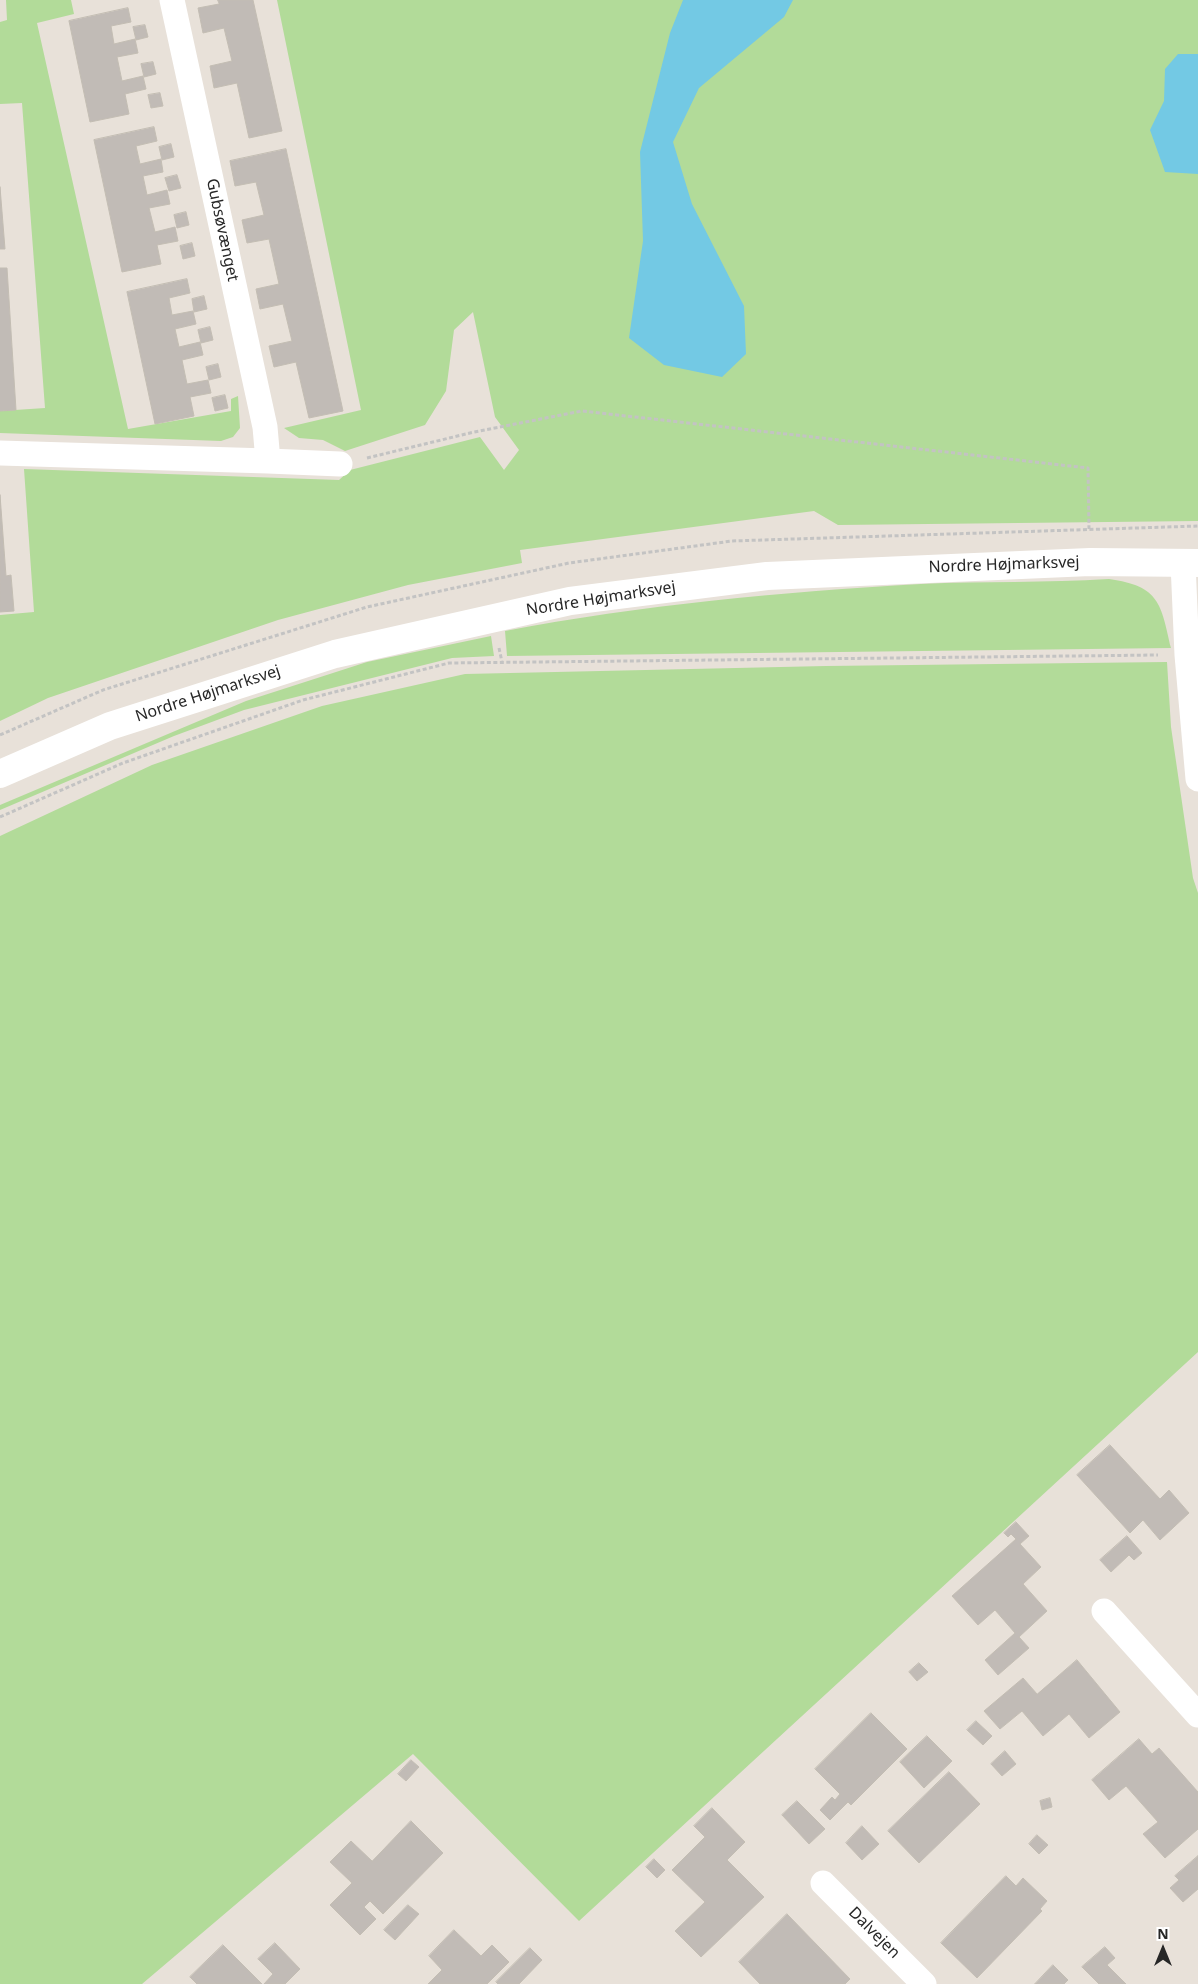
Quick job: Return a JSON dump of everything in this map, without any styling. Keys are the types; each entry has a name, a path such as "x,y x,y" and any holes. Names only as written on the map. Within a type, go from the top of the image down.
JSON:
{"street":[{"name":"Gubsøvænget","path":"172,0 265,426 268,461"},
{"path":"0,453 340,464"},
{"name":"Nordre Højmarksvej","path":"0,774 110,726 335,654 570,601 767,576 1090,562 1191,563"},
{"path":"1191,563 1187,655 1198,779"},
{"path":"1104,1611 1198,1715"},
{"name":"Dalvejen","path":"823,1883 924,1984"}],"path":[{"path":"340,464 474,432 582,411 1088,468 1090,562"},
{"path":"0,817 123,762 303,700 449,663 1187,655"}],"green space":[{"path":"6,0 71,0 74,14 37,23 128,429 231,411 231,399 238,396 240,428 233,437 221,441 0,433 0,411 45,408 22,103 0,104 0,22 7,20"},
{"path":"277,0 1198,0 1198,521 838,525 814,511 520,550 522,563 408,585 278,620 48,698 0,721 0,615 34,612 24,469 339,480 350,470 480,437 504,470 519,450 495,417 473,312 454,330 446,391 425,425 345,451 323,440 299,438 284,428 361,410"},
{"path":"1109,579 1126,582 1148,592 1160,609 1171,648 507,656 505,631 659,607 816,591 921,584"},
{"path":"491,636 494,656 452,658 244,710 174,736 0,810 0,805 246,701 367,662"},
{"path":"1167,662 1171,727 1193,878 1198,893 1198,1352 579,1921 413,1754 142,1984 0,1984 0,836 152,765 322,706 465,674 826,666"}],"water":[{"path":"683,0 793,0 784,17 699,88 673,142 692,204 744,306 746,354 722,377 664,365 629,338 643,241 640,152 670,33"},
{"path":"1178,54 1198,54 1198,174 1165,172 1150,130 1164,101 1165,69"}],"building":[{"path":"218,0 253,0 282,131 249,138 237,83 214,88 210,66 232,61 224,28 203,33 198,8 219,4"},
{"path":"128,8 131,22 111,26 114,44 135,39 138,53 117,57 122,81 143,76 146,89 125,94 129,114 90,122 69,21"},
{"path":"145,25 148,37 136,40 133,27"},
{"path":"153,62 156,74 144,77 141,64"},
{"path":"160,93 163,106 151,108 148,95"},
{"path":"154,127 157,141 136,146 140,164 161,159 163,172 143,176 147,195 167,190 170,204 149,208 155,232 175,227 178,241 157,245 161,264 122,272 94,140"},
{"path":"171,144 174,157 162,160 159,147"},
{"path":"286,149 343,411 309,418 296,362 274,367 269,346 292,341 283,304 260,309 256,289 279,284 269,239 247,243 242,220 264,215 256,182 235,186 230,161"},
{"path":"177,175 181,188 169,191 165,178"},
{"path":"0,187 5,249 0,249"},
{"path":"186,212 189,225 177,228 174,215"},
{"path":"192,243 195,256 183,259 180,246"},
{"path":"0,268 7,268 16,410 0,411"},
{"path":"187,279 190,293 169,298 172,315 193,311 196,324 175,329 179,347 200,342 203,355 182,360 187,384 208,380 211,393 190,397 194,416 155,424 127,292"},
{"path":"204,296 207,309 194,312 192,299"},
{"path":"210,327 213,340 201,343 198,330"},
{"path":"218,364 221,377 209,380 206,367"},
{"path":"225,395 228,408 215,411 212,398"},
{"path":"0,495 6,576 11,575 14,611 0,612"},
{"path":"1110,1445 1160,1499 1169,1490 1189,1513 1160,1540 1143,1520 1130,1533 1077,1475"},
{"path":"1016,1522 1029,1536 1020,1544 1041,1567 1023,1584 1047,1611 1019,1637 1029,1648 998,1675 985,1660 1015,1633 995,1610 978,1625 952,1596 1016,1539 1011,1534 1008,1537 1004,1533"},
{"path":"1127,1536 1142,1553 1134,1560 1129,1555 1111,1572 1100,1560"},
{"path":"1077,1660 1120,1712 1089,1738 1069,1714 1043,1736 1022,1711 1000,1729 984,1711 1023,1678 1037,1694"},
{"path":"919,1663 928,1672 917,1681 909,1672"},
{"path":"871,1713 907,1749 851,1805 848,1802 830,1820 820,1810 832,1797 835,1800 840,1794 815,1769"},
{"path":"976,1721 992,1736 983,1745 967,1730"},
{"path":"927,1736 952,1761 924,1788 900,1762"},
{"path":"1139,1739 1152,1754 1159,1748 1198,1792 1198,1829 1165,1858 1143,1834 1158,1822 1126,1786 1109,1800 1092,1780"},
{"path":"1005,1751 1016,1764 1002,1776 991,1764"},
{"path":"411,1760 419,1767 406,1781 398,1774"},
{"path":"949,1772 980,1804 919,1863 888,1831"},
{"path":"1050,1798 1052,1807 1042,1810 1040,1801"},
{"path":"797,1801 825,1829 809,1844 782,1815"},
{"path":"712,1808 745,1842 727,1860 764,1897 701,1957 675,1931 705,1902 672,1870 705,1837 694,1826"},
{"path":"411,1821 443,1853 383,1914 370,1901 364,1907 376,1919 360,1935 330,1905 352,1883 330,1862 351,1841 372,1861"},
{"path":"862,1826 879,1844 862,1860 846,1843"},
{"path":"1037,1835 1048,1845 1039,1854 1029,1844"},
{"path":"1198,1856 1198,1889 1183,1902 1170,1888 1179,1880 1175,1876"},
{"path":"654,1859 665,1870 657,1878 646,1867"},
{"path":"1006,1876 1016,1886 1023,1878 1047,1901 1040,1909 1042,1911 977,1978 941,1943"},
{"path":"408,1905 419,1914 395,1940 384,1930"},
{"path":"787,1914 850,1979 845,1984 760,1984 739,1962"},
{"path":"454,1930 481,1956 492,1945 509,1962 487,1984 428,1984 442,1970 429,1956"},
{"path":"275,1943 300,1969 285,1984 264,1984 273,1974 258,1959"},
{"path":"223,1945 262,1984 197,1984 190,1977"},
{"path":"1105,1947 1115,1958 1107,1965 1126,1984 1099,1984 1082,1967"},
{"path":"530,1948 542,1960 519,1984 498,1984 496,1982"},
{"path":"1053,1965 1068,1980 1064,1984 1035,1984"}]}
